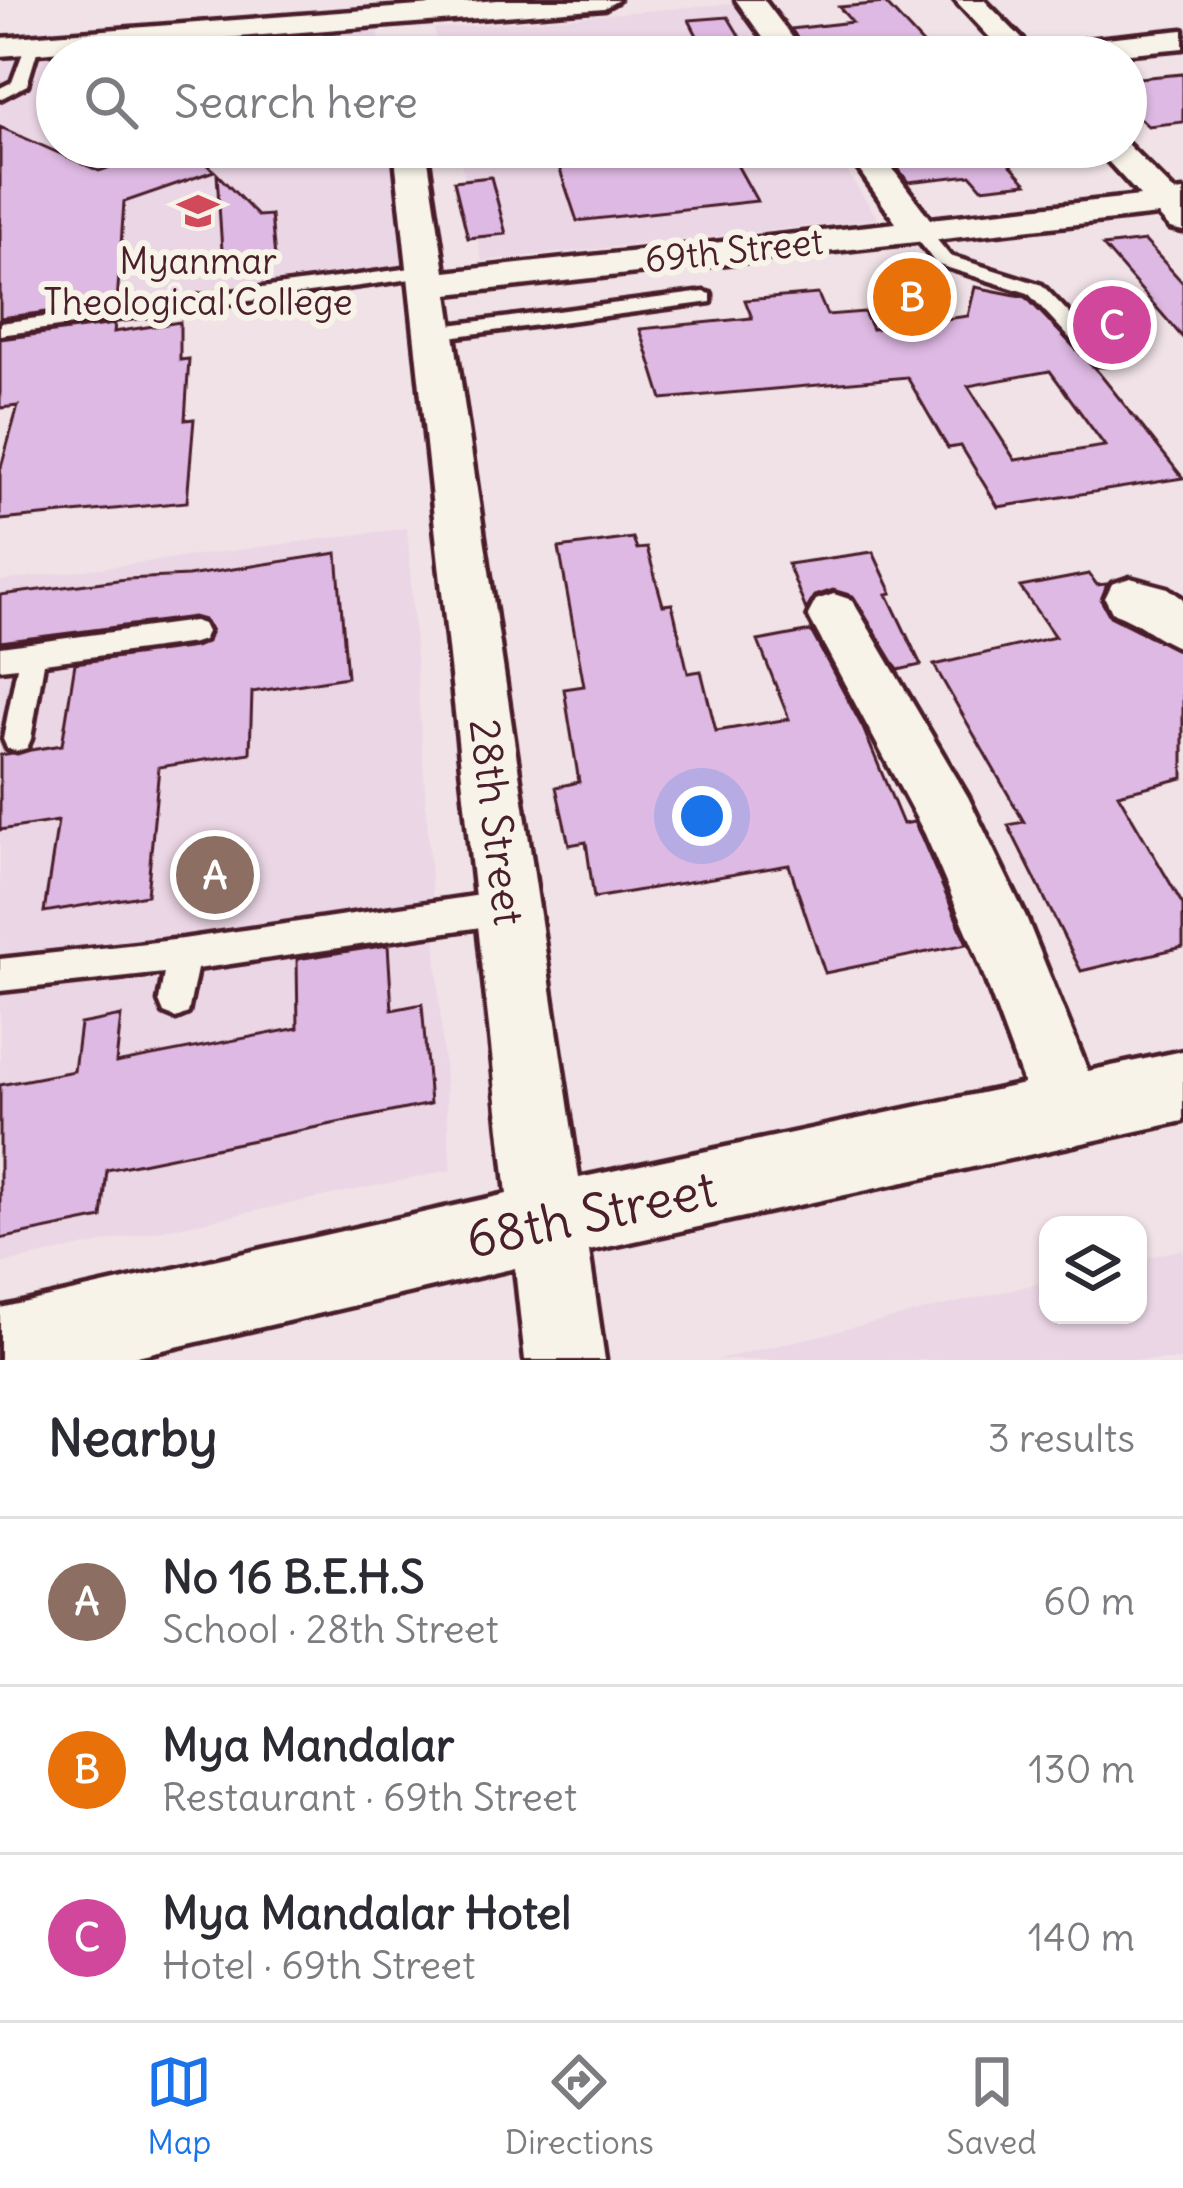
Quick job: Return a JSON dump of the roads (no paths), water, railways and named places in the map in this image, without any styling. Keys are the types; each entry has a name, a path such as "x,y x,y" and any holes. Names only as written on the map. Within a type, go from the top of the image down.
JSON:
{"street":[{"path":"148,36 604,0"},
{"path":"750,0 777,36"},
{"path":"969,0 1004,36"},
{"path":"12,46 18,16"},
{"path":"1147,43 1183,39"},
{"name":"28th Street","path":"413,168 566,1360"},
{"path":"874,168 920,230"},
{"path":"1133,168 1177,209"},
{"name":"69th Street","path":"429,297 920,230 1177,209"},
{"path":"1130,598 1150,602 1183,628"},
{"path":"834,615 947,817 1003,940 1069,1111"},
{"name":"68th Street","path":"0,1348 548,1222 1183,1086"}],"lane":[{"path":"0,94 20,85 12,46"},
{"path":"920,230 943,260 1035,289 1101,358"},
{"path":"0,329 429,297 704,298"},
{"path":"0,658 194,632"},
{"path":"17,739 33,653"},
{"path":"0,975 183,955 508,907"},
{"path":"176,1001 183,955"}],"place":[{"name":"Myanmar Theological College","path":"198,211"},
{"name":"Mya Mandalar","path":"912,297"},
{"name":"Mya Mandalar Hotel","path":"1112,325"},
{"name":"No 16 B.E.H.S","path":"215,875"}]}
